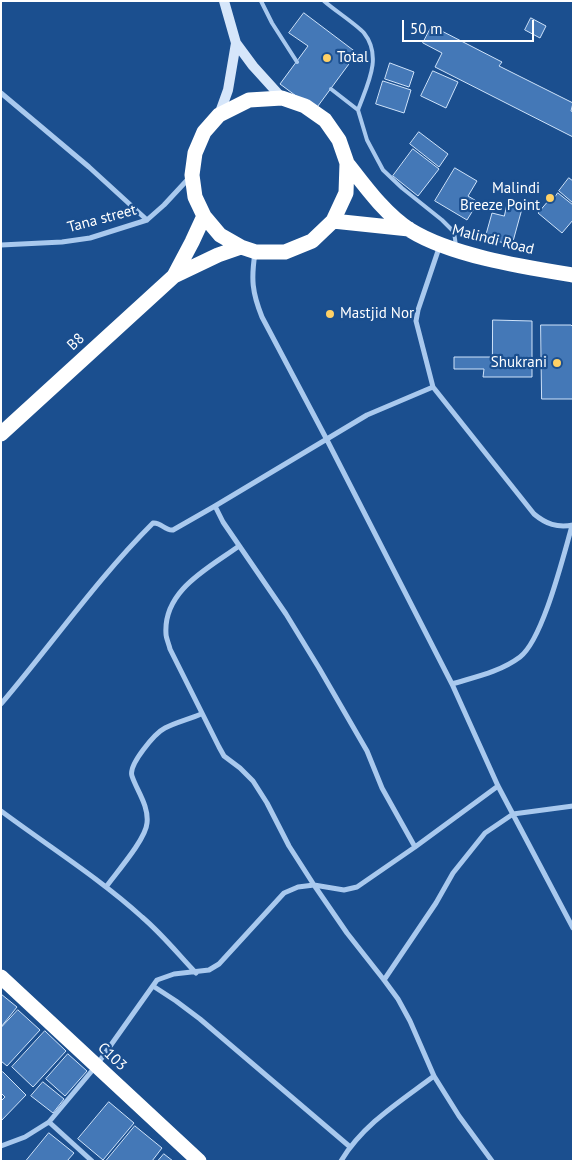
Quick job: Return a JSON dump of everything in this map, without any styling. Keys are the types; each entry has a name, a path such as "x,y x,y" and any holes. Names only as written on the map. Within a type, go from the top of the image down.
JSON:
{"highway":[{"path":"174,276 218,255 248,250 285,252 312,241 334,220 346,193 347,163 339,140 325,120 305,106 282,98 249,100 219,115 204,132 195,153 192,175 195,197 204,216 220,235 248,250"},
{"name":"Malindi Road","path":"347,163 376,200 409,229 440,245 533,268 573,275"},
{"path":"174,276 204,216"},
{"name":"Malindi Road","path":"334,220 409,229"},
{"name":"B8","path":"1,434 174,276"},
{"name":"C103","path":"1,977 199,1161"}],"street":[{"path":"224,1 236,43 253,66 282,98"},
{"path":"219,115 228,90 236,43"},
{"path":"1,93 89,167 147,220"},
{"name":"Tana street","path":"1,245 62,242 90,238 147,220 192,175"},
{"path":"440,245 416,321 433,387 534,514 544,523 559,527 572,525 537,635 529,648 500,669 452,684"},
{"path":"248,250 252,283 262,317 452,684 498,786 573,928"},
{"path":"1,704 40,659 57,633 135,541 153,523 173,530 367,415 433,387"},
{"path":"214,506 286,614 319,668 367,751 382,788 415,847"},
{"path":"239,546 183,587 176,596 168,616 166,633 170,649 211,734 224,756 247,774 267,803 289,846 314,885 347,933 384,980 410,1021 434,1076 459,1116 492,1161"},
{"path":"106,888 136,847 147,824 142,795 131,774 133,764 164,728 201,714"},
{"path":"1,1146 36,1131 49,1122 96,1066 157,980 209,970 219,964 284,892 298,887 314,885 344,890 357,887 498,786"},
{"path":"384,980 466,856 486,833 513,814 573,806"},
{"path":"1,811 106,888 160,934 196,972"},
{"path":"153,986 200,1019 350,1146"},
{"path":"341,1161 363,1130 434,1076"},
{"path":"49,1122 92,1161"}],"lane":[{"path":"261,1 296,62"},
{"path":"324,1 363,33 373,51 373,64 358,110 367,140 383,170 454,232 456,250"},
{"path":"331,89 358,110"}],"building":[{"name":"Total","path":"304,13 357,53 315,110 280,84 308,46 289,33"},
{"path":"531,18 546,26 540,38 525,30"},
{"path":"432,26 502,62 499,66 573,103 571,111 573,112 573,137 435,67 442,53 423,43"},
{"path":"390,63 414,72 409,87 385,79"},
{"path":"433,71 458,82 446,108 421,96"},
{"path":"383,81 411,90 404,113 376,104"},
{"path":"419,132 448,154 439,167 410,144"},
{"path":"413,149 439,169 418,196 393,176"},
{"path":"455,168 477,181 468,196 478,202 467,220 435,201"},
{"path":"569,178 573,181 573,203 559,191"},
{"path":"558,193 573,205 573,220 562,233 538,213"},
{"path":"508,201 523,205 512,245 485,238 492,213 504,216"},
{"path":"493,320 532,321 532,377 483,377 484,369 454,369 454,357 492,357"},
{"name":"Shukrani","path":"541,325 571,325 573,327 573,399 542,399"},
{"path":"1,994 17,1007 1,1027"},
{"path":"18,1010 40,1030 7,1066 1,1061 1,1028"},
{"path":"45,1031 66,1051 33,1087 12,1067"},
{"path":"68,1054 87,1071 65,1096 46,1079"},
{"path":"3,1072 26,1095 1,1121 1,1101 5,1097 1,1093 1,1073"},
{"path":"43,1082 64,1099 53,1113 31,1096"},
{"path":"109,1102 134,1123 103,1160 78,1139"},
{"path":"135,1126 162,1148 152,1161 106,1161"},
{"path":"49,1133 74,1153 67,1161 26,1161"},
{"path":"164,1154 173,1161 158,1161"}],"place":[{"name":"Total","path":"327,58"},
{"name":"Malindi Breeze Point","path":"550,198"},
{"name":"Mastjid Nor","path":"330,314"},
{"name":"Shukrani","path":"557,363"}]}
